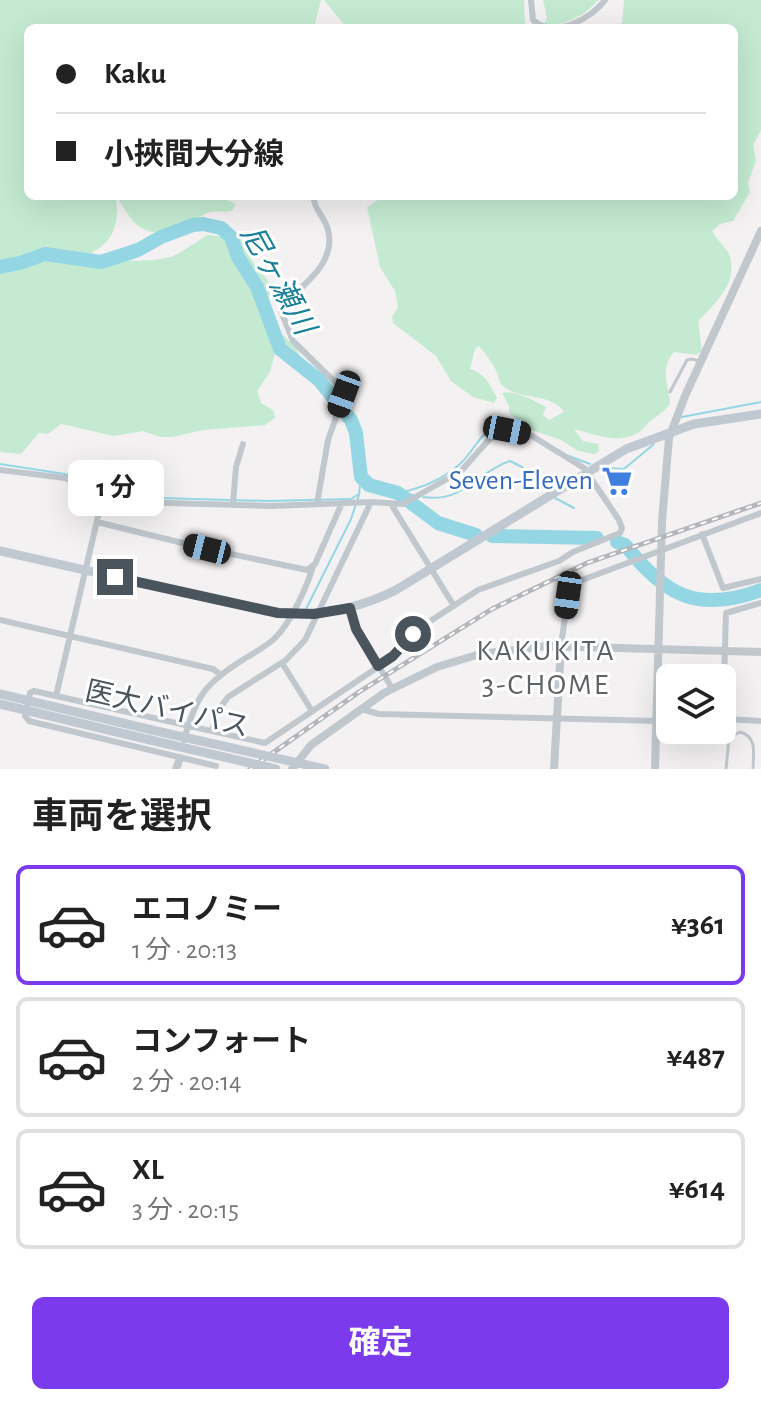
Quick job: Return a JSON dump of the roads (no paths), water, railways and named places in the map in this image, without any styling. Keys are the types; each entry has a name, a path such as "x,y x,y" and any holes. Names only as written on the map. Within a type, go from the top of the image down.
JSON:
{"main road":[{"path":"0,551 298,614 318,614 350,608 383,596 626,449 704,422 761,414"},
{"name":"医大バイパス","path":"0,694 27,706"},
{"name":"医大バイパス","path":"0,704 27,706 151,735 276,769"},
{"name":"医大バイパス","path":"151,735 325,769"}],"street":[{"path":"531,0 533,20 539,24"},
{"path":"572,24 594,13 605,0"},
{"path":"314,200 329,232 327,254 319,270 281,307 281,311 293,341 338,382 344,394 326,451 317,504"},
{"path":"659,664 661,548 666,462 671,432 761,231"},
{"path":"0,470 65,478 122,501 407,503 465,468 500,430 532,436 588,472 619,520 620,533 559,561 483,588 413,634 393,656 265,743 32,691 25,718 29,721 216,766"},
{"path":"233,504 236,467 243,444"},
{"path":"122,501 124,465"},
{"path":"56,696 103,495"},
{"path":"212,731 217,712 228,697 282,663 300,646 318,614 367,502"},
{"path":"176,769 202,692 220,674 273,640 298,614 313,566 342,503"},
{"path":"391,504 454,606"},
{"path":"554,769 561,646 572,585 661,548 761,513"},
{"path":"97,522 291,567 307,570 313,566"},
{"path":"702,534 723,588 761,579"},
{"path":"761,603 727,612 723,715 726,719 761,721"},
{"path":"350,608 356,629 392,688"},
{"path":"0,620 213,669 220,674"},
{"path":"292,769 311,745 392,688 437,667 480,654 519,647 561,646 761,652"},
{"path":"282,663 312,711"},
{"path":"361,709 379,714 656,721"},
{"path":"655,769 656,744"}],"lane":[{"path":"670,392 689,359 700,362"},
{"path":"726,769 729,738 740,732 748,734 753,741 753,769"}],"waterway":[{"name":"尼ヶ瀬川","path":"0,267 45,254 101,262 138,250 193,225 221,228 231,237 238,257 257,287 280,349 319,380 351,420 356,433 361,477 369,485 398,493 438,523 476,535"},
{"path":"682,417 761,402"},
{"path":"403,492 447,474 465,459 489,430 501,425"},
{"path":"608,468 624,469 654,444"},
{"path":"569,456 590,464"},
{"path":"423,497 449,496 510,461 522,467 545,490"},
{"path":"0,464 65,474 106,493"},
{"path":"123,497 269,501 351,499 359,494 361,477"},
{"name":"尼ヶ瀬川","path":"398,493 413,495"},
{"path":"306,609 351,519 359,495"},
{"path":"555,498 574,508"},
{"name":"尼ヶ瀬川","path":"492,536 597,538"},
{"name":"尼ヶ瀬川","path":"617,542 625,545 669,588 684,595 718,600 761,590"}],"railway":[{"path":"250,769 359,692 492,609 587,563 761,503"}],"place":[{"name":"Seven-Eleven","path":"617,481"}],"district":[{"name":"KAKUKITA 3-CHOME","path":"546,668"}]}
